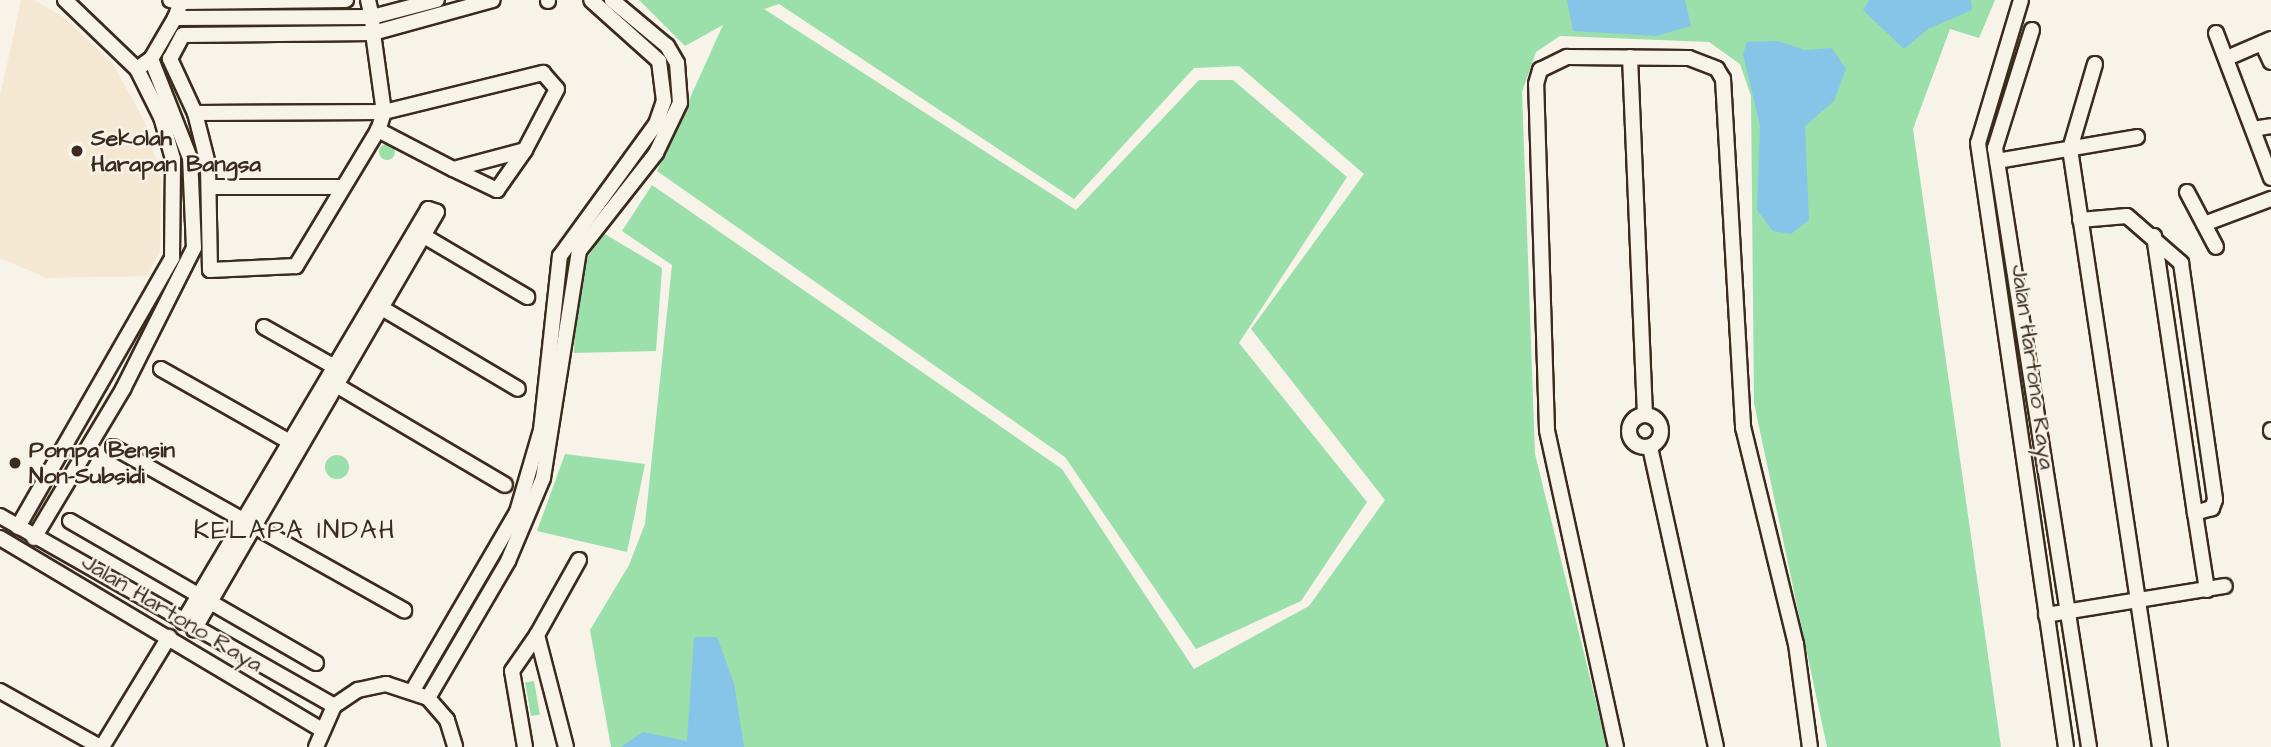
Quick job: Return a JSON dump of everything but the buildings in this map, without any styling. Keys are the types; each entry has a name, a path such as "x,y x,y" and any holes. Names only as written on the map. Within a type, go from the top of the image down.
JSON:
{"street":[{"path":"18,527 172,258 173,159 162,117 137,69 65,0"},
{"path":"137,69 151,59 175,18 175,1 346,0"},
{"path":"368,0 372,17 373,33 384,112 378,130 340,187 296,266 210,270 209,187 195,113 171,66 170,52 183,35 373,33 493,0"},
{"path":"175,18 372,17 437,0"},
{"path":"414,690 517,512 541,430 553,291 564,249 622,173 664,101 659,61 591,0"},
{"path":"428,698 508,561 542,478 579,251 656,153 680,103 677,63 667,47 612,0"},
{"name":"Jalan Hartono Raya","path":"2021,0 1978,143 2066,747"},
{"path":"2032,30 1996,139 1997,161 2089,747"},
{"path":"2216,33 2271,178"},
{"path":"2234,55 2267,41 2271,62"},
{"path":"1630,57 1645,415 1661,429 1650,447 1716,747"},
{"path":"1616,747 1550,453 1536,84 1540,71 1555,60 1630,57 1689,58 1717,69 1723,79 1743,427 1796,644 1810,747"},
{"path":"34,538 142,356 194,248 190,158 151,59"},
{"path":"2095,64 2070,149 2160,747"},
{"path":"195,113 384,112 542,72 557,89 556,97 525,150 497,190 378,130"},
{"path":"2253,130 2271,126"},
{"path":"1997,161 2137,137"},
{"path":"453,169 525,150"},
{"path":"209,187 340,187"},
{"path":"2188,192 2216,247"},
{"path":"2204,224 2271,200"},
{"path":"189,625 244,520 295,445 339,387 377,306 430,208 438,213 424,236 377,306 329,373 295,445 257,529 204,598"},
{"path":"2080,220 2124,215 2154,236 2181,263 2215,500 2212,508 2195,513"},
{"path":"424,236 527,297"},
{"path":"2154,236 2207,590"},
{"path":"377,306 518,389"},
{"path":"264,327 329,373 339,387 505,485"},
{"path":"161,369 295,445"},
{"path":"1645,415 1632,422 1630,438 1650,447"},
{"path":"113,447 404,610"},
{"name":"Jalan Hartono Raya","path":"0,516 34,538 334,706"},
{"path":"70,521 316,663"},
{"name":"Jalan Hartono Raya","path":"0,537 320,729"},
{"path":"525,747 512,671 537,635 579,560"},
{"path":"2046,615 2225,586"},
{"path":"537,635 566,747"},
{"path":"0,691 101,747 169,637"},
{"path":"316,747 320,729 334,706 371,686 414,690 428,698 447,720 455,747"}],"shaded area":[{"name":"Sekolah Harapan Bangsa","path":"21,0 34,0 65,18 113,64 146,124 161,178 160,252 146,276 47,278 0,258 0,97"}],"green space":[{"path":"639,0 1995,0 1979,38 1950,29 1913,129 2001,747 1827,747 1754,403 1751,96 1740,64 1709,42 1560,36 1536,52 1522,92 1535,454 1607,747 611,747 590,630 629,565 645,524 672,265 622,231 652,185 1062,469 1194,669 1309,606 1385,500 1251,329 1364,174 1239,66 1194,68 1074,199 779,4 764,9 1076,210 1199,80 1233,80 1347,177 1239,343 1367,502 1301,601 1196,649 1065,457 657,171 723,25 685,46"},
{"path":"384,144 390,144 395,152 393,158 384,160 379,155 379,149"},
{"path":"603,233 662,268 656,351 574,353 576,276"},
{"path":"565,454 645,464 627,552 537,531"},
{"path":"337,455 348,462 349,467 342,478 337,479 326,472 325,467 332,456"},
{"path":"534,681 540,714 531,716 525,683"}],"water":[{"path":"1567,0 1685,0 1691,26 1656,36 1573,31"},
{"path":"1869,0 1971,0 1972,10 1928,29 1904,49 1863,10"},
{"path":"1778,41 1805,50 1832,48 1846,69 1834,101 1805,126 1809,220 1791,234 1773,231 1757,210 1760,126 1743,54 1747,42"},
{"path":"694,637 717,637 734,683 744,747 621,747 643,732 687,741"}],"place":[{"name":"Sekolah Harapan Bangsa","path":"77,151"},
{"name":"Pompa Bensin Non-Subsidi","path":"15,463"}],"district":[{"name":"KELAPA INDAH","path":"295,531"}]}
